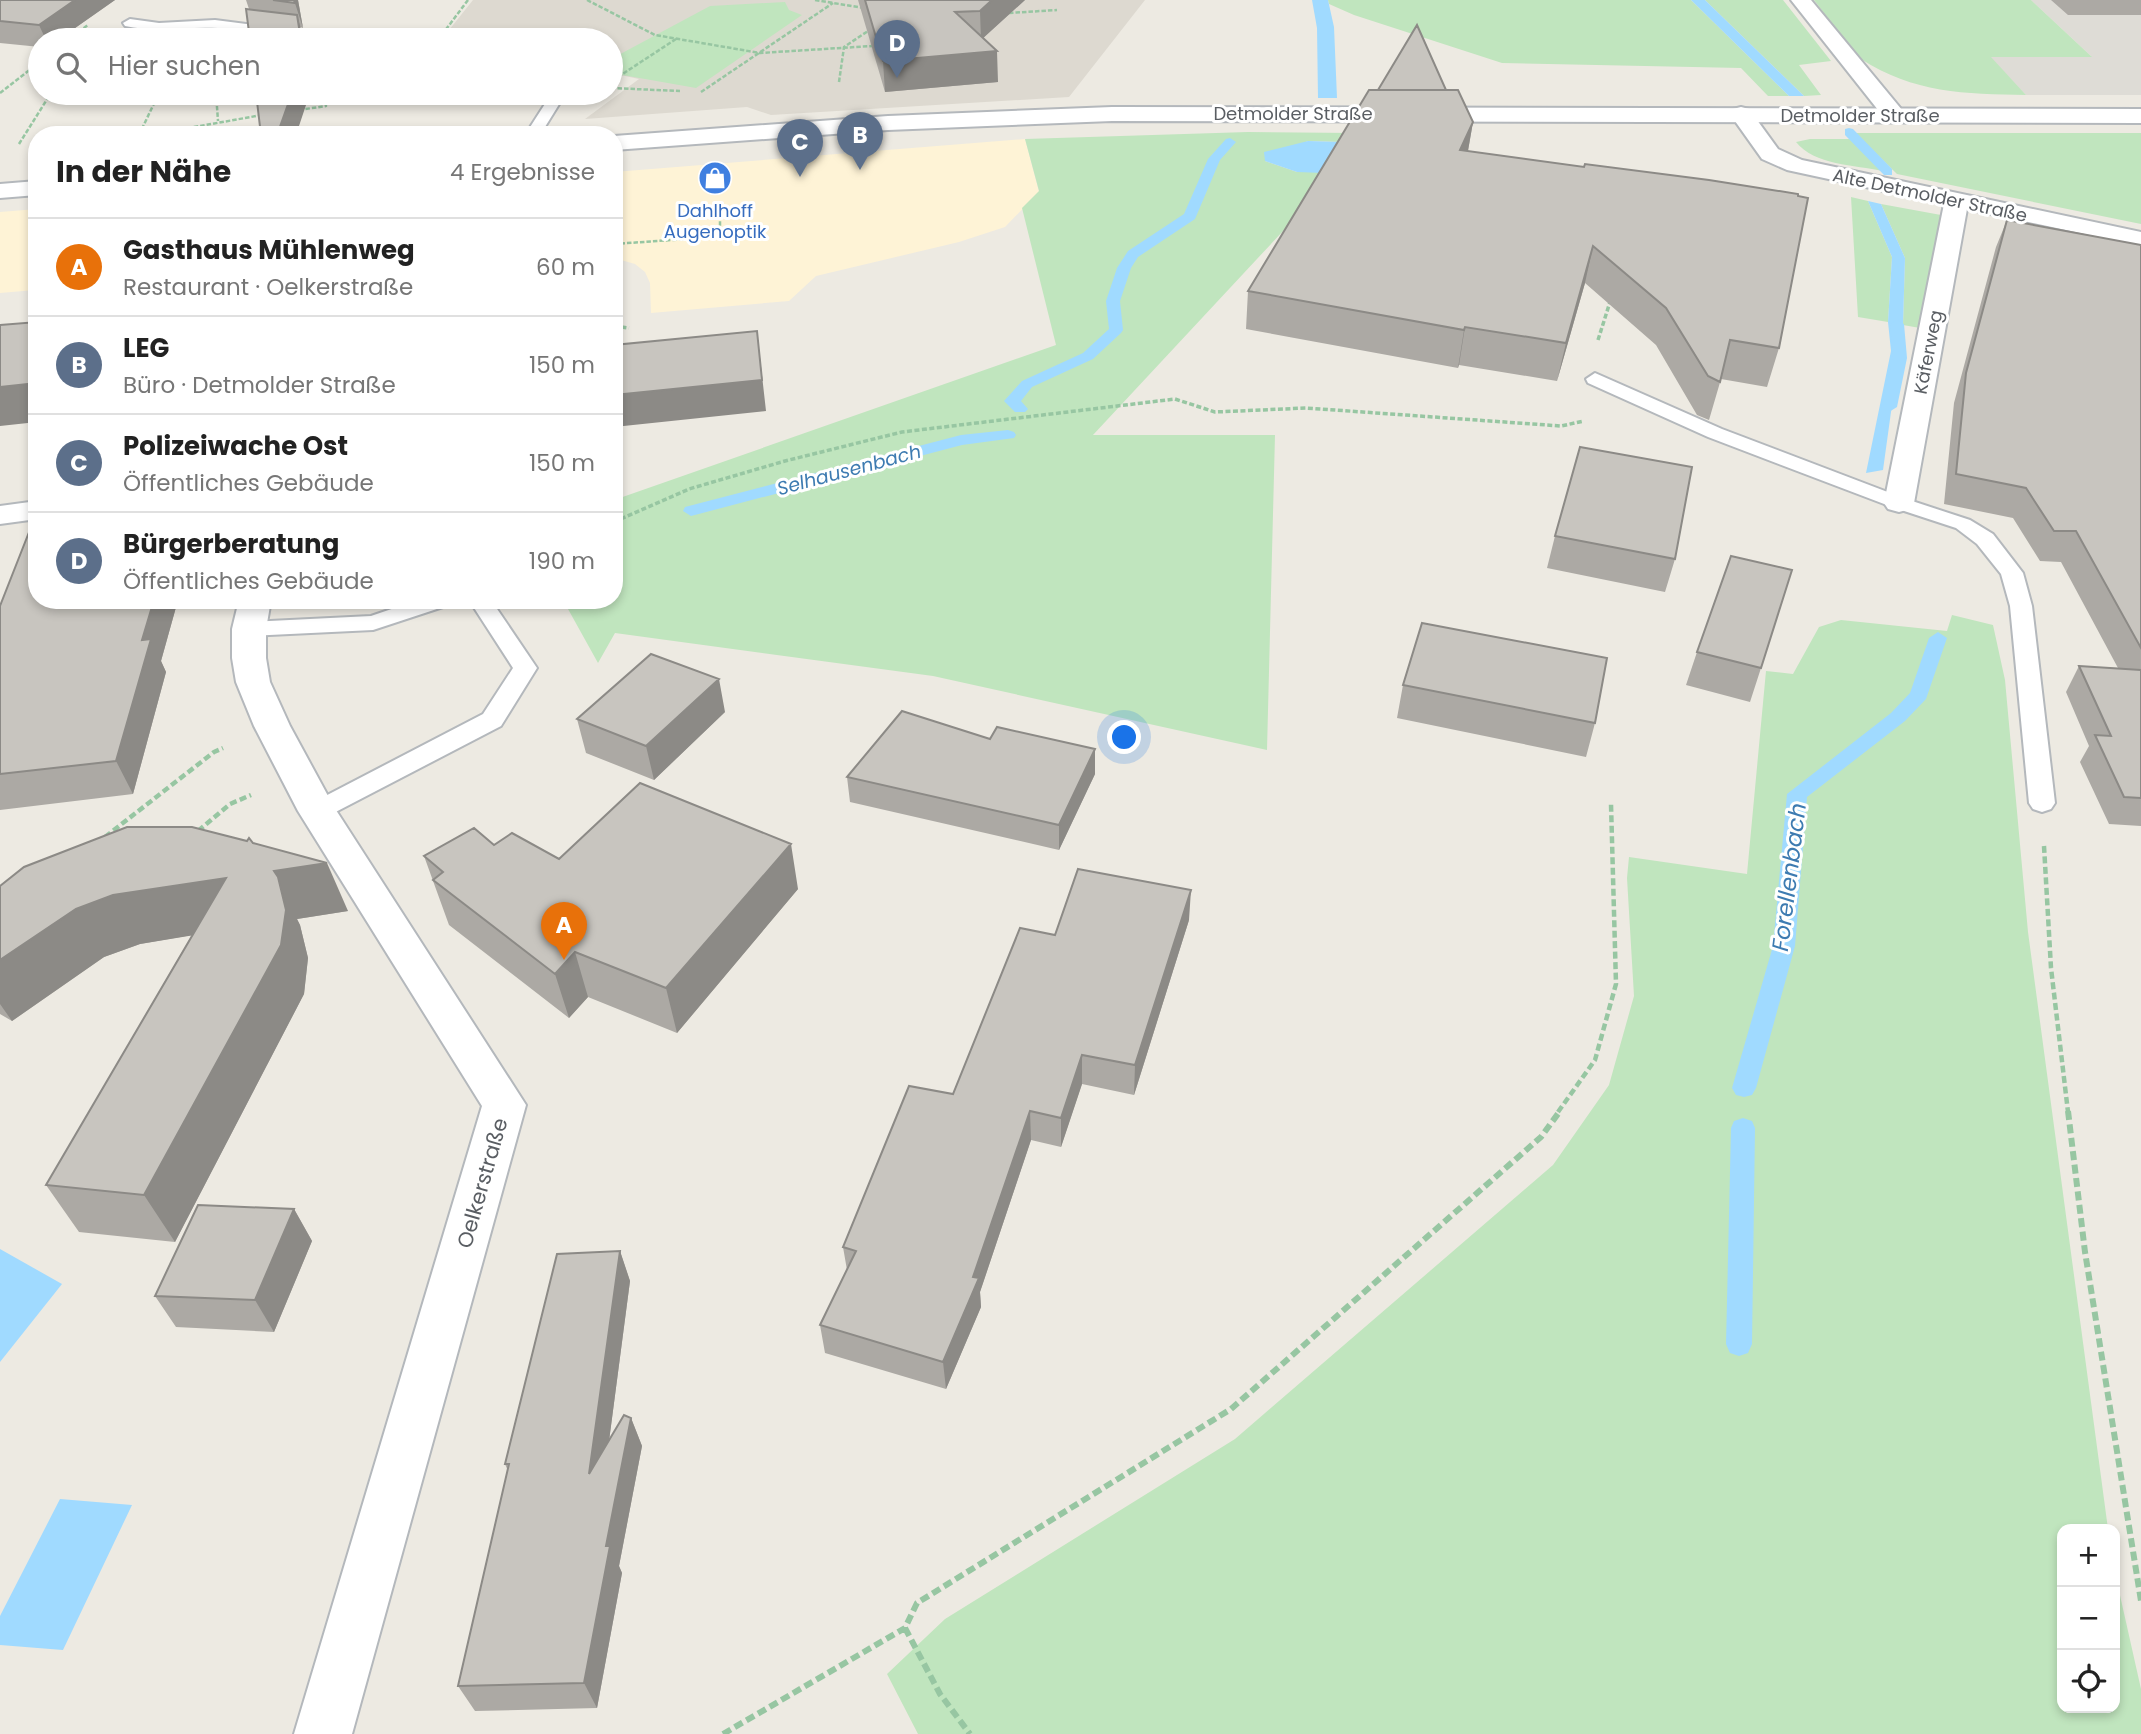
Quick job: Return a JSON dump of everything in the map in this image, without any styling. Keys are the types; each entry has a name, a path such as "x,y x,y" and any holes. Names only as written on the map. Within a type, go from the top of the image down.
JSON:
{"street":[{"path":"1801,0 1894,115"},
{"name":"Detmolder Straße","path":"623,142 888,123 1112,114 2141,116"},
{"name":"Alte Detmolder Straße","path":"1741,114 1770,154 1795,165 2141,239"},
{"path":"0,191 28,189"},
{"name":"Käferweg","path":"1899,503 1957,201"},
{"path":"0,514 28,511"},
{"name":"Oelkerstraße","path":"252,615 248,658 253,682 272,726 307,793 504,1105 323,1734"}],"lane":[{"path":"130,23 159,27 224,25 248,28"},
{"path":"538,126 551,105"},
{"path":"1595,379 1715,433 1899,503 1963,524 1984,539 2012,573 2021,606 2042,803"},
{"path":"252,615 373,623 414,609"},
{"path":"307,793 492,720 525,668 486,609"}],"path":[{"path":"447,28 468,0"},
{"path":"587,0 655,35 677,39 760,52 872,46"},
{"path":"815,0 870,9"},
{"path":"713,91 700,92 834,3"},
{"path":"1005,13 1057,10"},
{"path":"84,28 97,18 130,23"},
{"path":"839,82 844,47 874,26"},
{"path":"623,74 677,39"},
{"path":"0,93 28,71"},
{"path":"623,89 687,92"},
{"path":"30,126 43,105"},
{"path":"143,126 153,105"},
{"path":"217,105 218,121"},
{"path":"299,110 326,105"},
{"path":"193,126 272,114"},
{"path":"19,144 28,130"},
{"path":"623,243 701,238 720,227 720,216"},
{"path":"623,518 689,489 785,461 902,432 1175,399 1215,412 1306,408 1561,426 1582,423 1589,418 1586,403 1595,379 1593,356 1613,295"},
{"path":"623,327 629,328"},
{"path":"98,843 214,752 272,726"},
{"path":"193,834 230,804 307,793"},
{"path":"2042,803 2050,968 2084,1238 2141,1601"},
{"path":"723,1734 905,1628 917,1603 1231,1409 1541,1137 1595,1060 1616,984 1611,804"},
{"path":"118,827 129,832"},
{"path":"905,1628 940,1694 971,1734"}],"shaded area":[{"path":"473,0 1145,0 1069,97 771,115 747,107 585,119 604,105 623,105 623,91 639,79 623,76 623,28 451,28"},
{"path":"2031,0 2141,0 2141,95 2026,95 1990,57 2091,56"},
{"path":"1025,139 1039,192 1005,227 959,242 816,276 789,301 651,313 650,283 645,272 635,264 623,261 623,171"},
{"path":"28,210 28,291 0,293 0,212"}],"green space":[{"path":"1328,0 1691,0 1789,96 1768,96 1741,68 1502,63 1354,15 1329,4"},
{"path":"1705,0 1783,0 1831,61 1799,65 1821,95 1804,96"},
{"path":"1814,0 2031,0 2092,57 1991,57 2026,95 1982,94 1920,85 1900,79 1861,59"},
{"path":"785,2 789,10 802,15 696,88 623,75 623,53 710,6"},
{"path":"1248,132 1355,133 1284,230 1093,435 1275,435 1267,750 933,676 615,633 598,663 568,609 623,609 623,497 1056,345 1022,208 1039,191 1025,139","holes":["1308,141 1342,142 1297,172 1265,161"]},
{"path":"1855,133 2141,133 2141,224 1897,174"},
{"path":"1810,139 1851,139 1883,171 1824,160 1804,150 1796,142"},
{"path":"1851,197 1868,201 1892,257 1888,322 1858,317"},
{"path":"1881,204 1941,215 1920,328 1903,325 1905,258"},
{"path":"1952,615 1993,625 2005,680 2028,932 2107,1524 2057,1524 2057,1713 2120,1713 2120,1595 2141,1689 2141,1734 918,1734 887,1674 945,1619 1235,1439 1553,1165 1609,1085 1634,996 1627,878 1629,857 1747,874 1766,671 1793,674 1819,627 1841,620 1947,631"}],"water":[{"path":"1312,0 1328,0 1334,27 1337,98 1318,98 1317,28"},
{"path":"1691,0 1705,0 1804,96 1789,96"},
{"path":"1308,141 1342,142 1323,173 1297,172 1265,161 1264,152"},
{"path":"1868,201 1881,204 1905,258 1903,325 1883,470 1866,473 1891,351 1888,322 1892,257"},
{"path":"0,1249 62,1284 0,1362"},
{"path":"60,1499 132,1505 63,1650 0,1645 0,1616"}],"building":[{"path":"0,0 75,0 39,25 0,21"},
{"path":"273,0 294,0 295,3"},
{"path":"865,0 992,0 980,11 955,12 997,51 883,61"},
{"path":"246,9 297,15 299,28 248,28"},
{"path":"1417,25 1446,90 1378,90"},
{"path":"1369,90 1458,90 1473,122 1460,150 1709,180 1798,194 1808,198 1779,348 1730,340 1720,382 1708,376 1666,308 1593,246 1566,343 1465,327 1464,330 1248,291"},
{"path":"257,105 288,105 280,126 260,126"},
{"path":"2007,220 2141,245 2141,648 2076,531 2054,531 2026,488 1956,474 1966,373"},
{"path":"28,323 28,384 0,387 0,325"},
{"path":"757,331 762,380 623,394 623,344"},
{"path":"1580,447 1692,467 1675,559 1555,536"},
{"path":"28,535 28,609 151,609 142,640 151,639 116,761 0,774 0,606"},
{"path":"1731,556 1792,570 1761,668 1697,652"},
{"path":"1422,623 1607,658 1595,723 1403,685"},
{"path":"651,654 719,679 646,746 577,719"},
{"path":"2079,666 2141,670 2141,798 2124,797 2095,735 2111,736"},
{"path":"902,711 990,739 997,727 1095,749 1059,825 847,777"},
{"path":"640,783 791,844 666,988 575,952 555,974 433,880 443,872 424,856 474,828 494,845 512,833 559,859"},
{"path":"127,827 192,827 247,841 249,838 253,843 327,863 274,871 286,910 281,945 144,1195 46,1185 226,878 113,895 76,909 0,960 0,886 24,867"},
{"path":"1078,869 1191,890 1135,1065 1082,1055 1061,1118 1030,1111 973,1277 979,1278 943,1362 820,1325 856,1251 843,1247 909,1086 953,1094 1020,928 1055,935"},
{"path":"198,1205 294,1209 255,1300 155,1296"},
{"path":"620,1251 589,1474 624,1415 631,1418 606,1546 610,1546 584,1683 458,1686 509,1464 505,1464 557,1254"}],"waterway":[{"name":"Forellenbach","path":"1849,132 1888,172"},
{"name":"Selhausenbach","path":"1020,409 1012,401 1027,384 1088,356 1116,330 1113,301 1124,268 1133,254 1190,216 1214,159 1230,142"},
{"name":"Forellenbach","path":"1889,407 1900,358 1897,324"},
{"name":"Selhausenbach","path":"691,511 961,440 1008,435"},
{"name":"Forellenbach","path":"1744,1088 1784,946 1797,794 1898,717 1919,695 1938,638"},
{"name":"Forellenbach","path":"1739,1344 1743,1128"}],"place":[{"name":"Bürgerberatung","path":"897,78"},
{"name":"LEG","path":"860,170"},
{"name":"Polizeiwache Ost","path":"800,177"},
{"name":"Dahlhoff Augenoptik","path":"715,178"},
{"name":"Gasthaus Mühlenweg","path":"564,960"}]}
